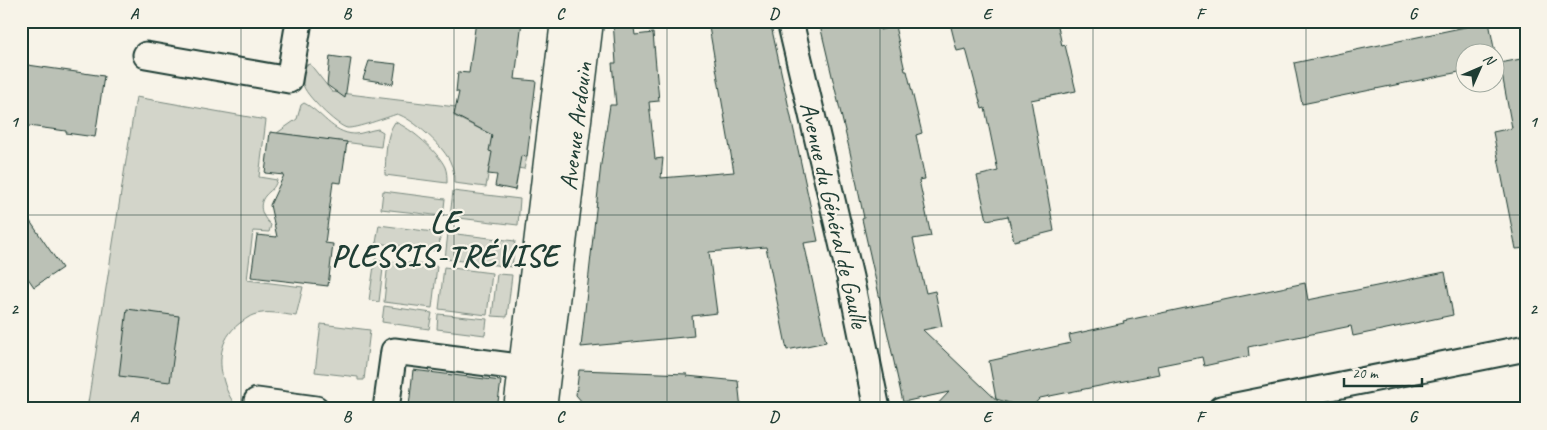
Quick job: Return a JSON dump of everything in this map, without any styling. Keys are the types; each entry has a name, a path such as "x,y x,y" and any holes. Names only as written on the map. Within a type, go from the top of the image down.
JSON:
{"street":[{"path":"146,55 289,80 299,21"},
{"name":"Avenue Ardouin","path":"542,409 535,369 564,21"},
{"name":"Avenue Ardouin","path":"518,409 535,369 589,21"},
{"name":"Avenue du Général de Gaulle","path":"790,21 850,277 877,409"},
{"path":"1221,409 1323,399 1526,348"},
{"path":"386,409 394,351 535,369"},
{"path":"257,401 316,409"}],"shaded area":[{"path":"310,64 332,92 456,107 454,116 492,135 490,151 527,157 524,169 490,164 486,187 454,183 454,173 448,157 436,142 411,121 397,114 364,125 347,128 329,116 309,95 303,84 306,65"},
{"path":"136,97 266,120 259,177 277,180 261,204 263,215 271,225 269,232 253,231 247,280 303,287 296,316 280,313 253,315 236,327 225,340 221,356 222,373 228,393 240,409 87,409"},
{"path":"304,103 333,126 346,133 357,134 378,129 383,132 381,147 277,133 297,119 301,105"},
{"path":"395,122 416,135 436,154 445,167 447,183 385,175 389,134"},
{"path":"383,191 445,199 443,216 381,209"},
{"path":"453,191 520,199 518,225 450,217"},
{"path":"379,225 441,233 438,251 376,243"},
{"path":"448,233 515,241 512,267 445,259"},
{"path":"375,259 384,260 379,302 369,300"},
{"path":"388,261 437,266 432,308 384,302"},
{"path":"444,267 492,273 487,315 439,309"},
{"path":"497,274 512,275 507,317 492,316"},
{"path":"384,306 432,313 429,329 382,322"},
{"path":"438,314 487,319 485,335 437,329"},
{"path":"321,324 370,330 364,380 358,380 358,377 315,372"}],"building":[{"path":"476,21 522,21 515,79 536,81 527,157 521,156 515,190 495,186 497,175 488,174 492,152 489,151 492,135 454,115 459,92 456,92 458,72 469,73"},
{"path":"613,21 633,21 635,35 653,33 659,101 649,102 655,159 663,158 661,178 734,172 708,21 770,21 818,241 804,243 826,342 787,350 766,247 709,252 717,313 692,316 694,336 581,347 601,164 610,105 616,105 612,63 616,63"},
{"path":"819,21 878,21 880,30 895,26 922,133 916,135 925,179 919,180 931,236 913,239 926,293 935,291 942,326 923,330 1006,409 933,409 949,392 903,402 862,219 864,218 850,152"},
{"path":"976,21 1057,21 1062,46 1065,45 1076,91 1031,100 1054,231 1014,241 1008,216 987,220 977,176 998,171 985,108 982,109 966,49 957,51 951,27"},
{"path":"1489,22 1493,42 1454,42 1454,73 1302,104 1294,63"},
{"path":"330,56 351,59 345,98 327,85"},
{"path":"1526,58 1526,248 1516,249 1493,132 1512,128 1504,85 1504,62"},
{"path":"369,61 396,64 393,84 363,79"},
{"path":"21,64 104,76 95,137 21,125"},
{"path":"270,132 347,142 341,183 333,182 325,243 333,244 328,286 251,277 257,235 277,237 270,205 284,175 265,173"},
{"path":"21,208 62,268 34,287 21,268"},
{"path":"1445,272 1453,315 1353,336 1351,326 1248,347 1249,356 1204,366 1202,357 1157,366 1159,374 1040,398 1030,409 996,399 989,361 1071,343 1069,335 1124,323 1123,321 1305,283 1308,300"},
{"path":"127,309 179,316 170,382 119,376"},
{"path":"413,370 501,381 497,409 432,409 409,406"},
{"path":"579,370 687,374 687,376 738,381 741,409 588,409 576,395"}],"district":[{"name":"LE PLESSIS-TRÉVISE","path":"445,239"}]}
